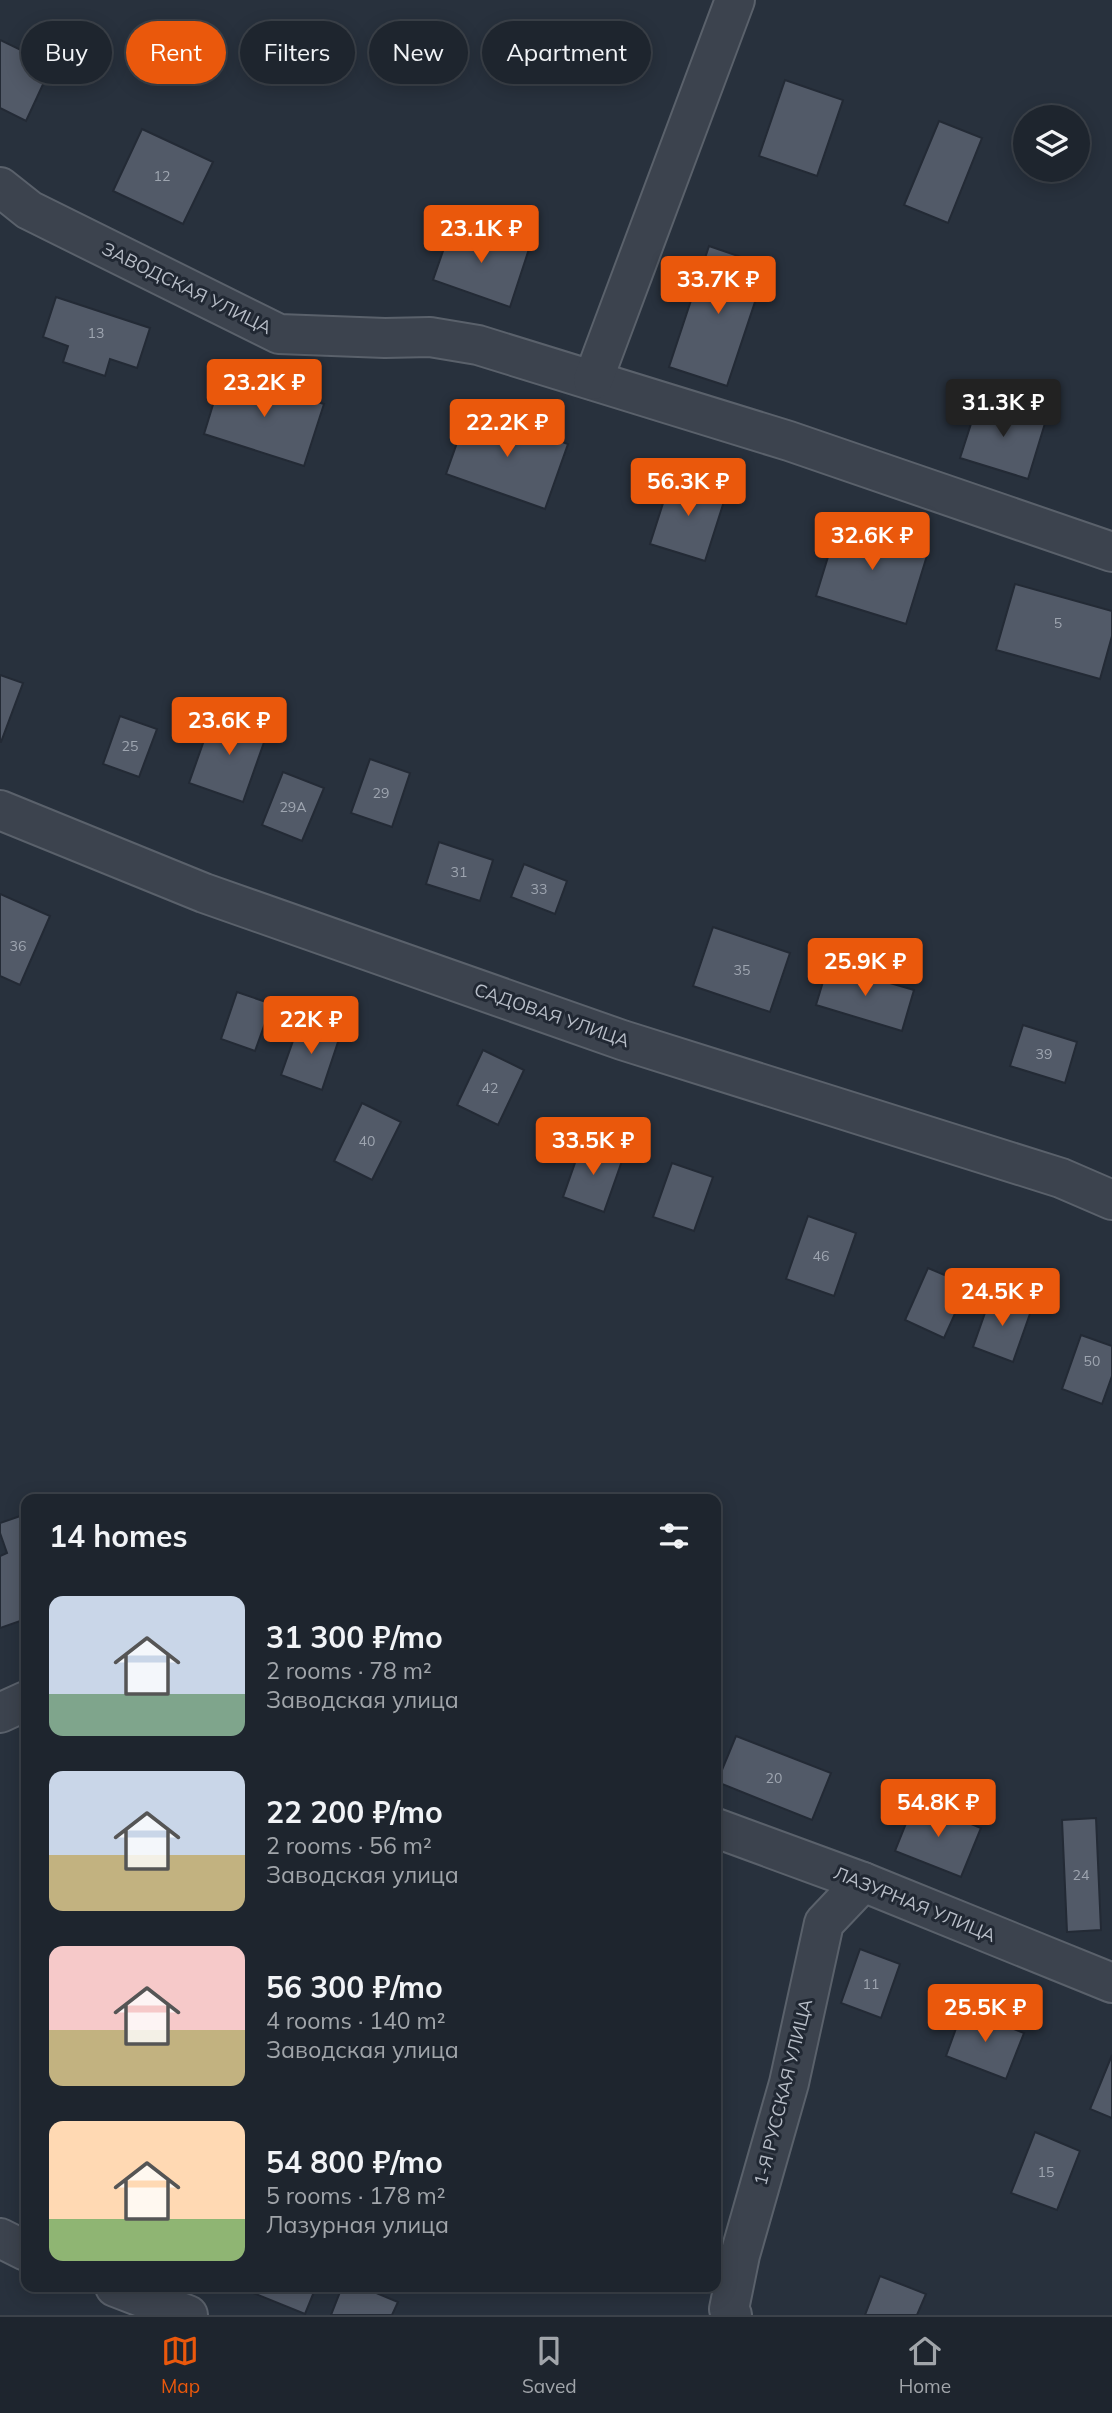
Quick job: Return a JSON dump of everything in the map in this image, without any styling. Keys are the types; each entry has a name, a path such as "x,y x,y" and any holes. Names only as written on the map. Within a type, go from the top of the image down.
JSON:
{"street":[{"path":"593,380 735,0"},
{"name":"ЗАВОДСКАЯ УЛИЦА","path":"0,187 29,210 279,334 430,337 478,345 789,441 1112,552"},
{"name":"САДОВАЯ УЛИЦА","path":"0,810 204,893 583,1027 1061,1178 1112,1200"},
{"path":"0,1713 21,1703"},
{"name":"ЛАЗУРНАЯ УЛИЦА","path":"721,1830 863,1882 1112,1983"},
{"name":"1-Я РУССКАЯ УЛИЦА","path":"732,2315 729,2309 740,2255 789,2083 824,1923 863,1882"},
{"path":"0,2238 21,2248"},
{"path":"128,2292 188,2315"}],"building":[{"path":"0,40 21,50 21,84 43,84 26,121 0,108"},
{"path":"785,80 843,100 817,176 759,156"},
{"path":"939,121 982,138 948,223 904,205"},
{"path":"142,129 213,162 183,224 113,191"},
{"path":"453,222 529,249 510,307 433,280"},
{"path":"709,246 767,266 727,386 669,367"},
{"path":"56,297 150,328 137,368 110,359 105,376 63,362 68,346 43,337"},
{"path":"223,372 324,404 304,466 204,434"},
{"path":"979,399 1046,420 1028,479 960,458"},
{"path":"469,409 568,444 545,509 446,474"},
{"path":"672,475 727,492 705,561 650,544"},
{"path":"839,521 929,549 906,624 816,596"},
{"path":"1015,584 1112,611 1112,636 1100,679 996,650"},
{"path":"0,675 23,683 1,742 0,742"},
{"path":"214,712 268,731 243,802 189,783"},
{"path":"120,716 157,729 139,777 103,764"},
{"path":"370,759 410,773 392,827 351,813"},
{"path":"283,772 324,788 302,841 262,825"},
{"path":"439,842 493,860 480,901 426,884"},
{"path":"524,864 567,881 555,914 511,897"},
{"path":"0,894 50,916 20,985 0,976"},
{"path":"713,927 790,953 770,1012 693,986"},
{"path":"828,965 914,990 902,1031 816,1005"},
{"path":"237,992 272,1004 255,1051 221,1039"},
{"path":"300,1021 340,1036 322,1090 281,1075"},
{"path":"1023,1025 1077,1042 1065,1083 1010,1066"},
{"path":"483,1050 524,1070 498,1125 457,1105"},
{"path":"362,1103 401,1122 372,1180 334,1161"},
{"path":"582,1143 623,1158 604,1212 563,1197"},
{"path":"672,1163 713,1177 694,1231 653,1217"},
{"path":"808,1216 856,1233 834,1296 786,1279"},
{"path":"928,1268 968,1285 944,1338 905,1320"},
{"path":"992,1293 1032,1308 1013,1362 973,1347"},
{"path":"1081,1335 1112,1346 1112,1376 1102,1404 1062,1389"},
{"path":"21,1516 21,1621 0,1628 0,1556 7,1553 0,1533 0,1523"},
{"path":"736,1736 831,1773 812,1820 721,1784 721,1772"},
{"path":"915,1801 981,1828 961,1877 895,1851"},
{"path":"1096,1818 1101,1930 1067,1932 1062,1820"},
{"path":"860,1949 900,1964 881,2018 841,2003"},
{"path":"963,2009 1024,2033 1006,2079 946,2056"},
{"path":"1112,2055 1112,2118 1090,2109"},
{"path":"1035,2132 1080,2151 1057,2210 1011,2193"},
{"path":"880,2276 926,2294 917,2315 865,2315"},
{"path":"251,2292 314,2292 305,2314"},
{"path":"340,2292 374,2292 398,2302 392,2315 331,2315"}]}
